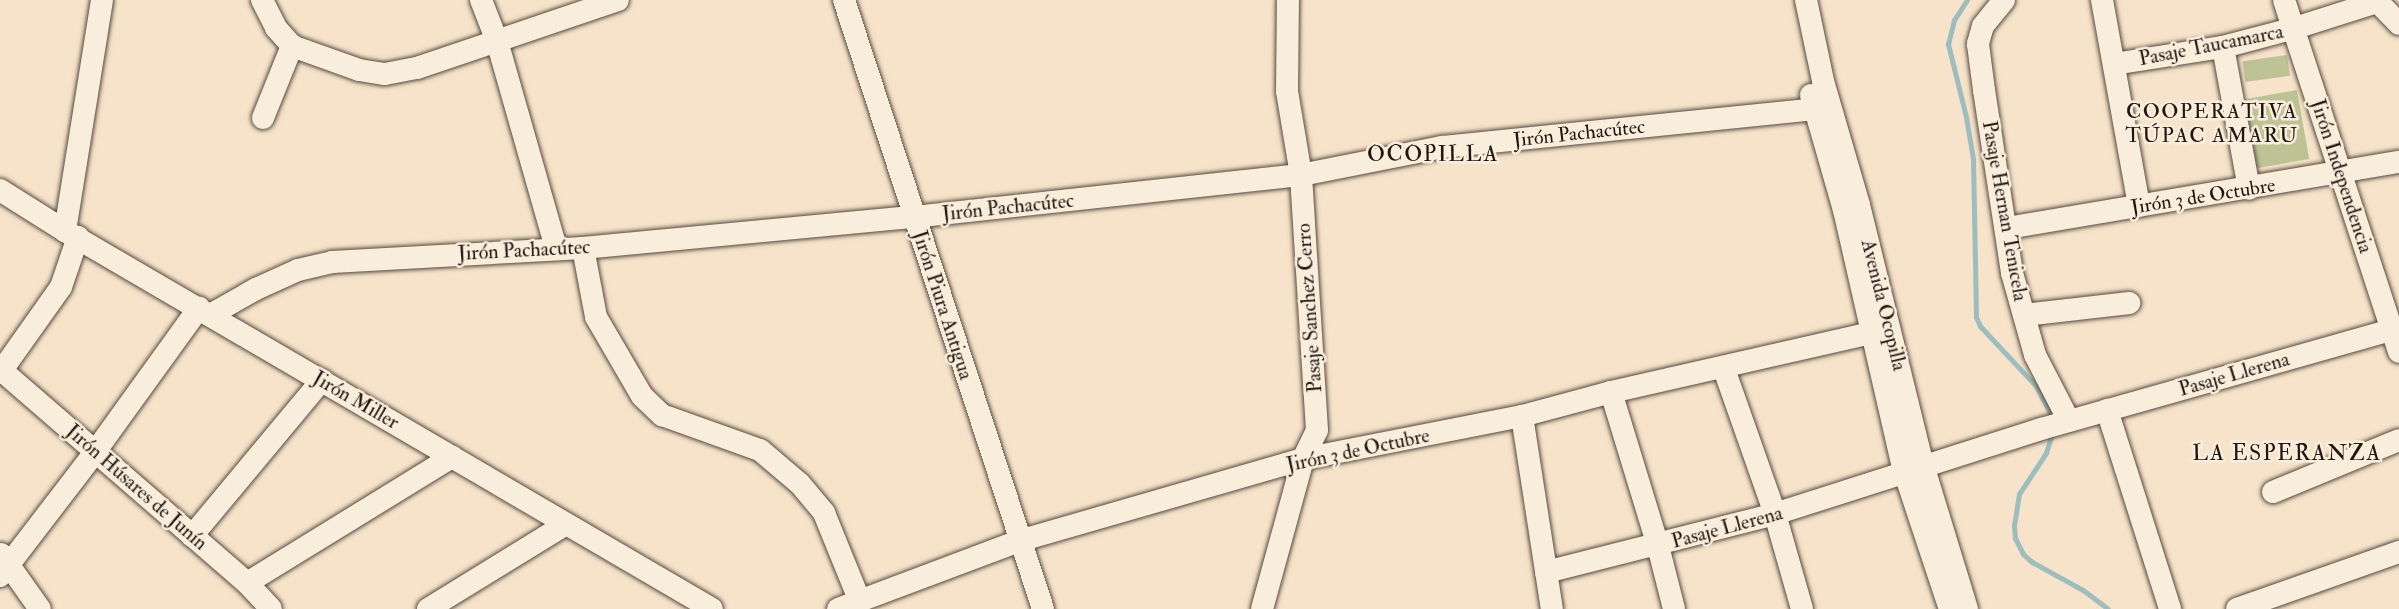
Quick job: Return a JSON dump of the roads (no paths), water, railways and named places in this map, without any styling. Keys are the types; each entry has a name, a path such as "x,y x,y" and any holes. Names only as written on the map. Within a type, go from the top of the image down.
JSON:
{"street":[{"path":"1,371 61,288 71,234 102,0"},
{"path":"262,0 276,28 292,46 359,70 385,74 417,68 618,0"},
{"path":"481,0 497,41 556,248"},
{"name":"Jirón Piura Antigua","path":"844,0 1043,609"},
{"name":"Pasaje Sanchez Cerro","path":"1262,609 1303,459 1317,430 1301,175 1287,91 1288,0"},
{"name":"Avenida Ocopilla","path":"1790,0 1814,110 1881,332 1950,609"},
{"name":"Avenida Ocopilla","path":"1806,0 1823,81 1859,205 1881,332"},
{"name":"Pasaje Hernan Tenicela","path":"2004,0 1983,26 1978,44 2012,273 2035,355 2069,421"},
{"path":"2102,0 2139,206"},
{"name":"Jirón Independencia","path":"2284,0 2295,28 2340,174 2395,329 2399,352"},
{"path":"2376,1 2399,24"},
{"name":"Pasaje Taucamarca","path":"2114,64 2223,47 2295,28 2376,1"},
{"path":"263,118 292,46"},
{"path":"2223,47 2249,189"},
{"name":"Jirón Pachacútec","path":"204,311 298,270 332,262 583,248 914,217 1301,175 1442,147 1814,110"},
{"name":"Jirón 3 de Octubre","path":"2007,228 2340,174 2399,162"},
{"name":"Jirón Miller","path":"0,190 71,234 712,609"},
{"path":"583,248 596,317 642,396 662,414 760,450 800,483 824,513 859,599"},
{"path":"2024,315 2129,303"},
{"path":"40,609 3,564 95,452 204,311"},
{"name":"Pasaje Llerena","path":"1546,572 1658,546 1775,514 2041,429 2395,329"},
{"name":"Jirón 3 de Octubre","path":"838,609 859,599 1019,541 1303,459 1522,416 1611,392 1724,369 1881,332"},
{"path":"1724,369 1775,514 1802,609"},
{"name":"Jirón Húsares de Junín","path":"1,371 247,583 271,609"},
{"path":"192,536 322,380"},
{"path":"1611,392 1658,546 1674,609"},
{"path":"2107,410 2170,609"},
{"path":"1522,416 1552,609"},
{"path":"2273,492 2399,440"},
{"path":"247,583 452,457"},
{"name":"Avenida Ocopilla","path":"1914,468 1967,609"},
{"path":"428,609 566,524"},
{"path":"2237,609 2399,552"}],"waterway":[{"path":"1967,0 1954,20 1948,44 1966,117 1973,159 1976,317 1980,326 2036,386 2053,419"},
{"path":"2053,431 2046,453 2019,494 2014,525 2015,538 2023,554 2032,562 2083,590 2108,609"}],"district":[{"name":"COOPERATIVA TÚPAC AMARU","path":"2212,124"},
{"name":"OCOPILLA","path":"1433,155"},
{"name":"LA ESPERANZA","path":"2287,454"}]}
